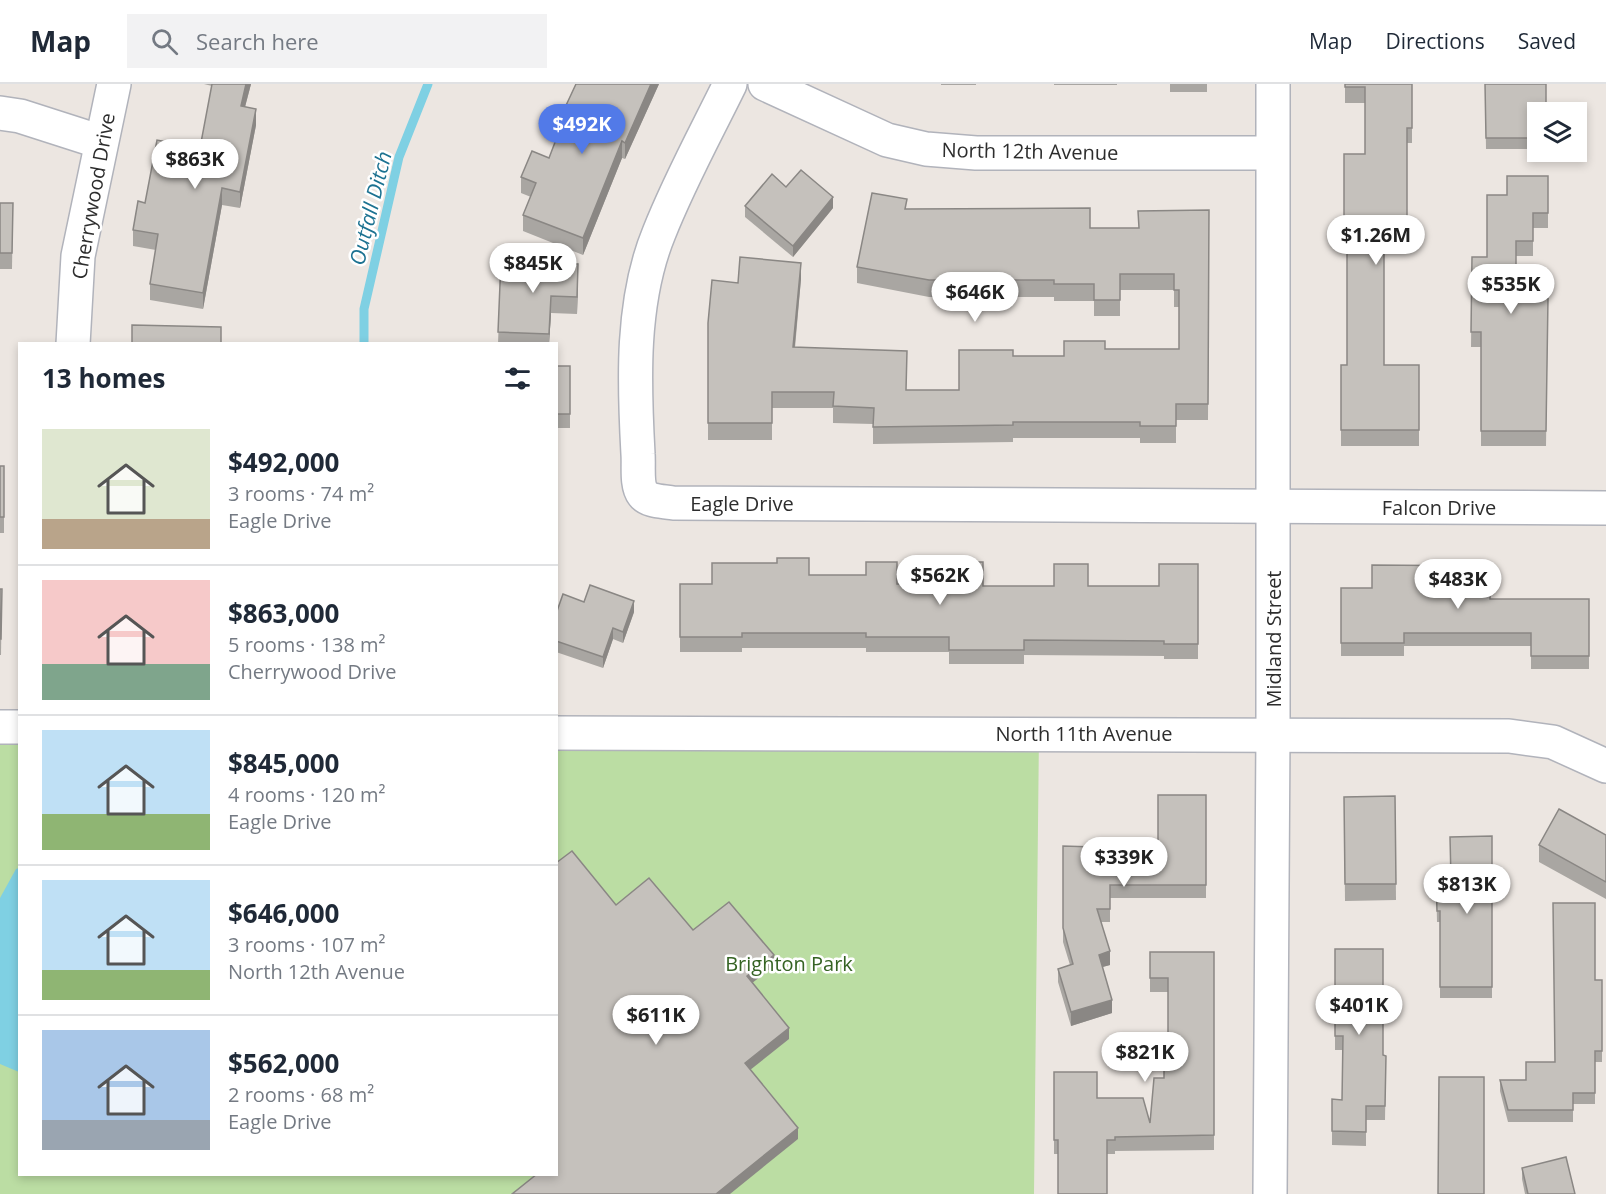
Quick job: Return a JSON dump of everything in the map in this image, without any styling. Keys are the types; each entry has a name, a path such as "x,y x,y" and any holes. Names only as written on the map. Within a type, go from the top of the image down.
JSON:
{"street":[{"name":"Cherrywood Drive","path":"73,342 78,256 114,84"},
{"name":"Eagle Drive","path":"730,84 659,233 644,289 637,356 637,437 640,486 643,495 650,500 673,503 1272,506"},
{"name":"North 12th Avenue","path":"765,84 887,140 926,149 976,153 1272,153"},
{"name":"Midland Street","path":"1270,1194 1273,84"},
{"path":"0,113 20,116 101,142"},
{"name":"Falcon Drive","path":"1272,506 1606,508"},
{"path":"0,727 18,727"},
{"name":"North 11th Avenue","path":"558,733 1273,733 1526,737 1553,742 1606,766"}],"green space":[{"name":"Brighton Park","path":"0,727 18,727 18,1176 558,1176 558,733 1039,733 1034,1194 0,1194"}],"water":[{"path":"18,868 18,1072 0,1064 0,898"}],"building":[{"path":"212,84 246,84 241,106 256,109 240,192 222,188 203,293 150,284 158,234 133,230 138,201 145,203 157,140 200,148"},
{"path":"576,84 651,84 625,143 622,141 583,238 523,215 536,183 521,177 532,151 549,158 565,116 562,114"},
{"path":"1345,84 1412,84 1412,128 1407,128 1407,223 1384,223 1384,365 1419,365 1419,430 1341,430 1341,365 1347,365 1347,223 1344,223 1344,154 1365,154 1365,87 1345,87"},
{"path":"1485,84 1546,84 1546,102 1527,102 1527,138 1486,138"},
{"path":"801,170 833,197 793,246 745,206 772,174 786,187"},
{"path":"1507,176 1548,176 1548,213 1533,213 1533,241 1516,241 1516,298 1548,298 1546,431 1481,431 1481,332 1471,332 1472,257 1487,257 1487,195 1507,195"},
{"path":"872,193 907,199 905,209 1090,208 1090,228 1139,228 1138,211 1209,210 1208,404 1176,404 1176,426 1140,426 1140,422 1013,422 1013,425 873,427 874,408 833,406 834,392 772,392 772,423 708,423 708,323 712,280 738,283 740,257 801,263 793,347 907,351 906,390 959,390 959,350 1013,350 1013,356 1064,356 1064,341 1105,341 1105,349 1179,349 1179,290 1174,290 1174,274 1120,274 1120,300 1094,300 1094,284 1054,284 1054,280 929,280 857,267"},
{"path":"0,203 13,203 12,253 0,253"},
{"path":"501,260 578,264 577,297 551,296 549,334 498,332"},
{"path":"132,325 221,327 221,342 132,342"},
{"path":"558,366 570,366 570,414 558,414"},
{"path":"0,466 4,466 4,517 0,517"},
{"path":"777,558 809,558 809,575 866,575 866,562 897,562 897,584 949,584 949,562 983,562 983,586 1054,586 1054,564 1088,564 1088,586 1159,586 1159,564 1198,564 1198,644 1164,644 1164,641 1024,640 1024,650 949,650 949,637 866,637 866,633 742,633 742,637 680,637 680,584 712,584 712,563 777,563"},
{"path":"1372,565 1490,566 1490,599 1589,599 1589,656 1531,656 1531,633 1404,633 1404,643 1341,643 1341,588 1372,588"},
{"path":"590,585 634,601 623,632 613,628 603,657 558,642 558,608 563,594 584,602"},
{"path":"0,589 2,589 1,639 0,639"},
{"path":"1158,795 1206,795 1206,885 1110,885 1110,909 1097,909 1110,951 1099,955 1112,1000 1071,1012 1058,969 1073,964 1063,928 1063,846 1158,849"},
{"path":"1395,796 1396,884 1345,884 1344,797"},
{"path":"1559,809 1606,835 1606,882 1539,845"},
{"path":"1492,836 1492,987 1440,987 1440,911 1437,911 1436,879 1451,879 1450,837"},
{"path":"572,851 616,905 649,878 693,930 729,902 774,955 747,976 789,1028 745,1063 798,1128 716,1194 512,1194 534,1176 558,1176 558,862"},
{"path":"1553,903 1595,903 1595,980 1602,980 1602,1051 1595,1051 1595,1093 1573,1093 1573,1110 1508,1110 1500,1080 1526,1080 1526,1062 1555,1062"},
{"path":"1335,949 1383,949 1385,1106 1366,1106 1366,1132 1332,1131 1332,1099 1342,1100 1343,1036 1335,1036"},
{"path":"1150,952 1214,952 1214,1135 1115,1137 1115,1140 1107,1140 1107,1194 1058,1194 1058,1140 1054,1140 1054,1072 1097,1072 1097,1098 1143,1098 1150,1123 1154,1078 1164,1078 1164,1048 1168,1047 1168,978 1150,978"},
{"path":"1439,1077 1484,1077 1484,1194 1438,1194"},
{"path":"1566,1157 1575,1194 1528,1194 1522,1168"}],"waterway":[{"name":"Outfall Ditch","path":"364,342 364,309 399,157 428,84"}]}
